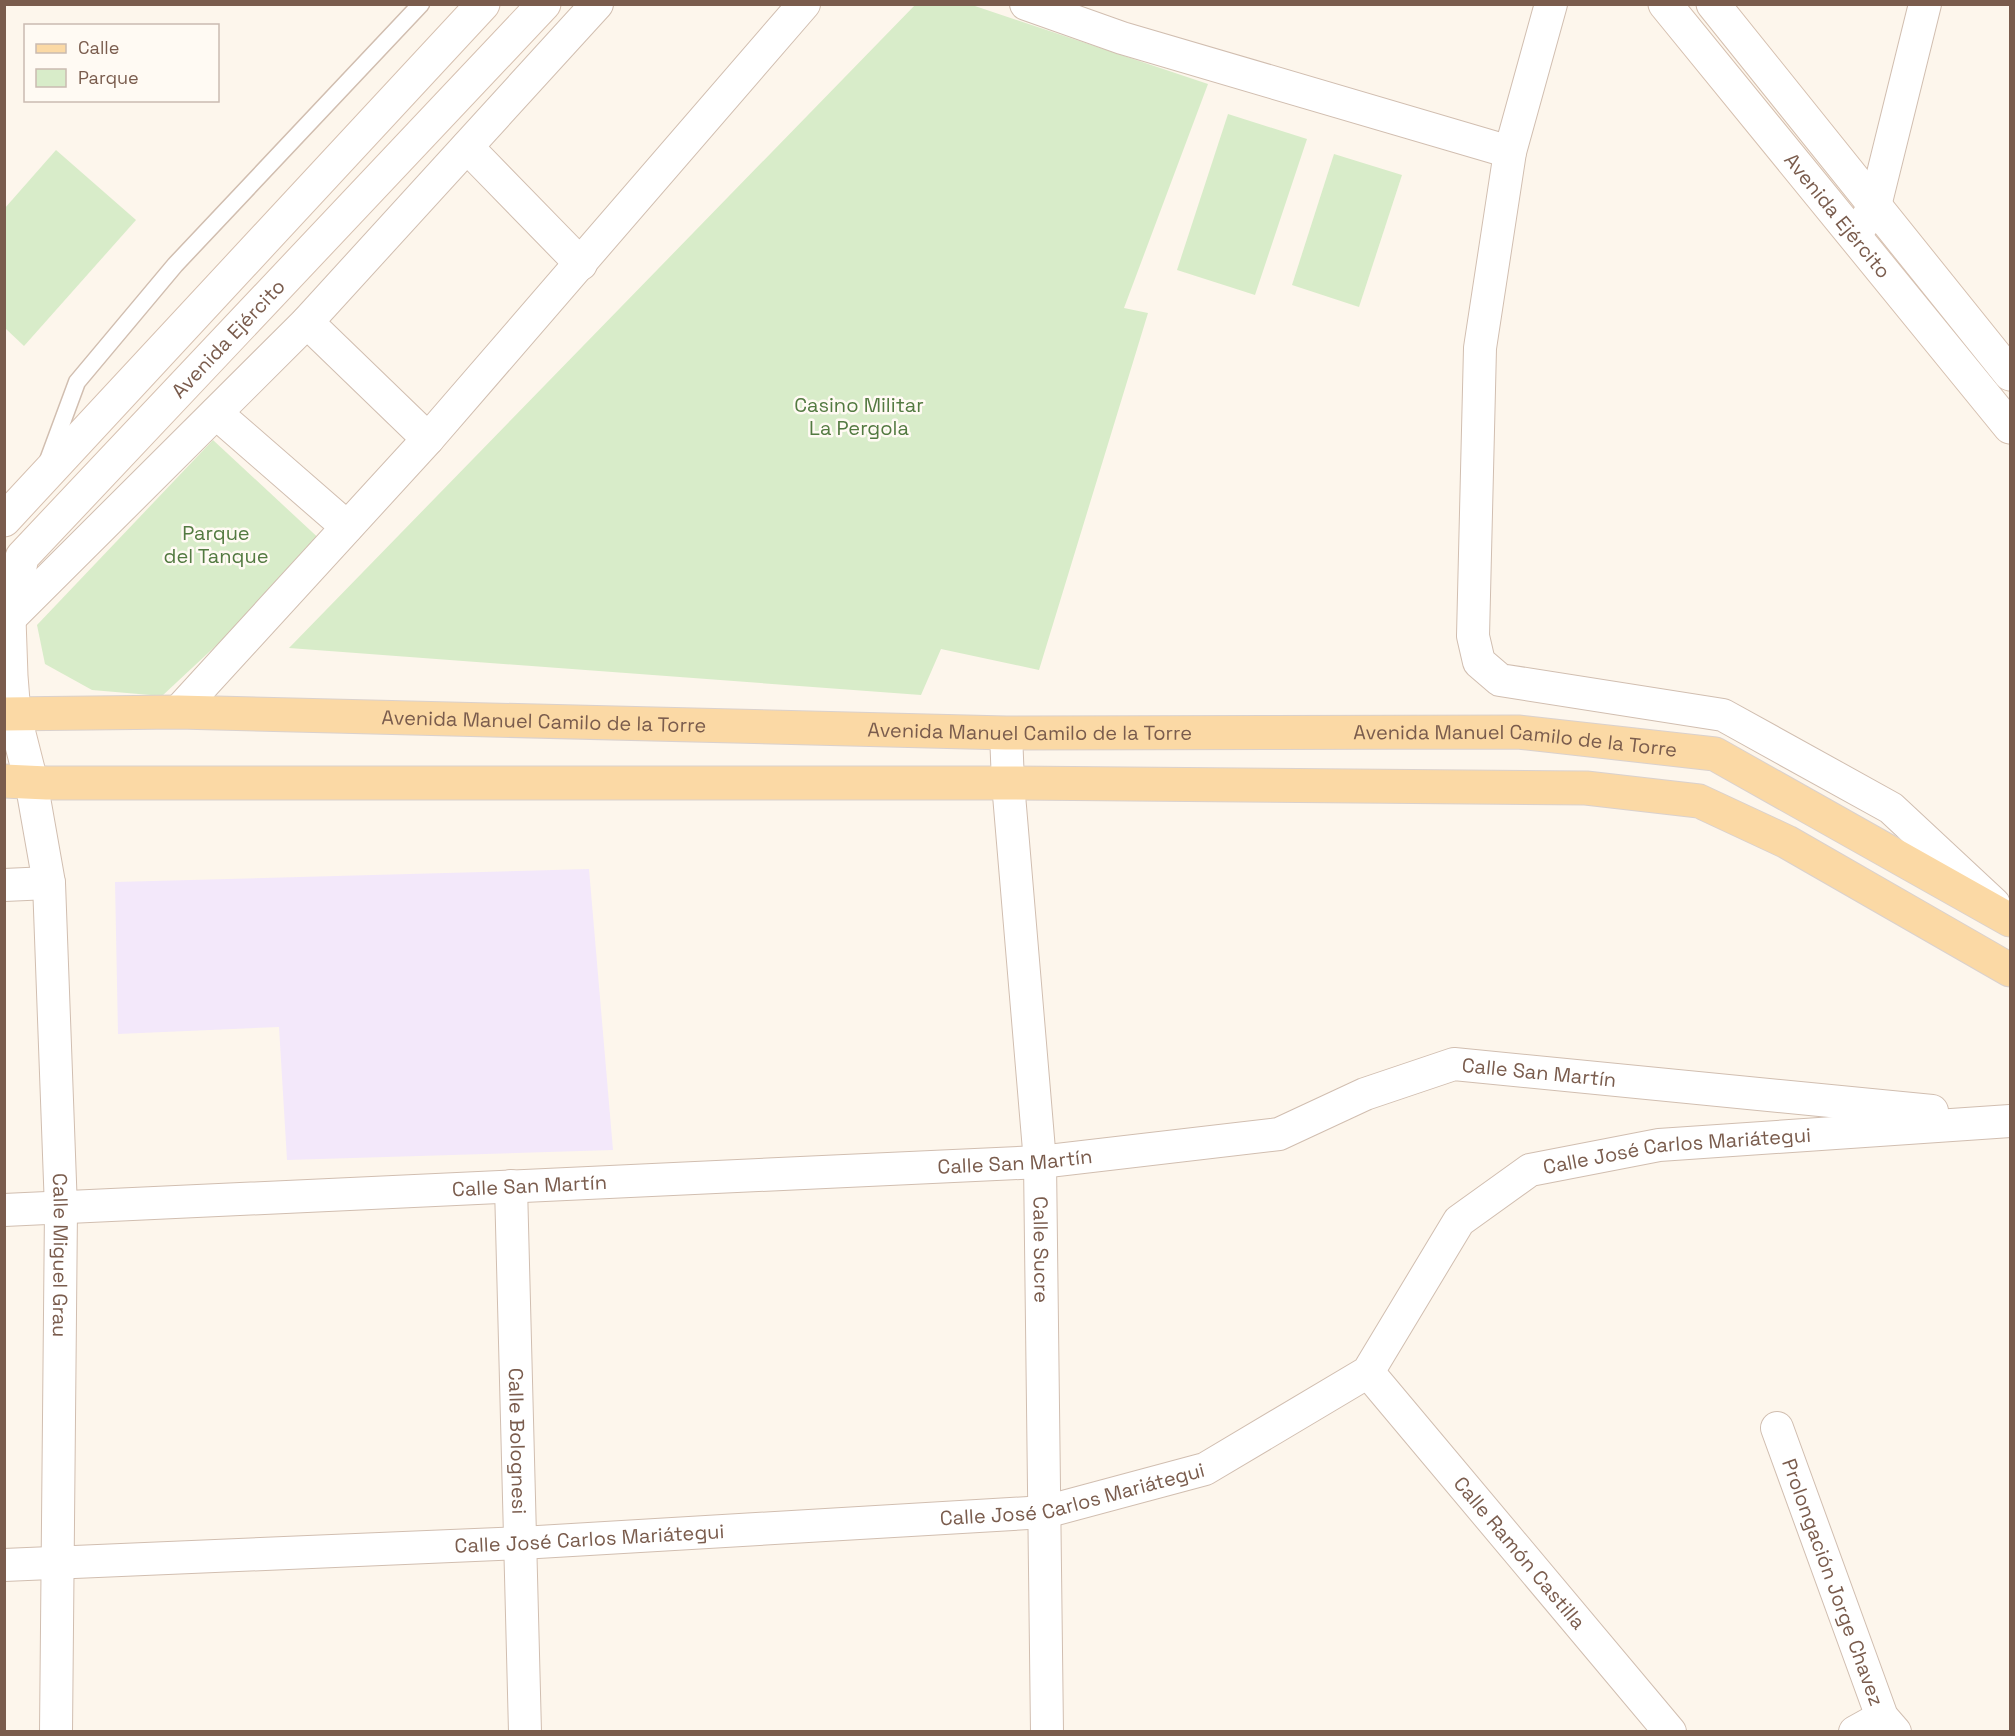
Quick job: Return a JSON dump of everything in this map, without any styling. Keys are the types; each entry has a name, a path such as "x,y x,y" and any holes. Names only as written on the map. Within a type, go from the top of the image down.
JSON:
{"main road":[{"name":"Avenida Ejército","path":"4,520 483,4"},
{"name":"Avenida Ejército","path":"18,781 9,714 9,620 22,557 544,4"},
{"name":"Avenida Ejército","path":"1665,4 2010,427"},
{"name":"Avenida Ejército","path":"1713,4 2010,374"},
{"name":"Avenida Manuel Camilo de la Torre","path":"9,714 178,712 1006,734 1518,732 1715,754 2010,920"},
{"path":"18,781 47,783 1008,783 1586,788 1699,801 1787,842 2010,970"}],"street":[{"path":"9,620 307,322 597,4"},
{"path":"178,712 428,439 804,4"},
{"path":"1026,4 1122,38 1510,152"},
{"path":"1551,4 1510,152 1480,348 1473,636 1479,662 1500,680 1723,715 1892,808 2010,920"},
{"path":"1855,235 1875,206 1925,4"},
{"path":"467,147 581,264"},
{"path":"307,322 428,439"},
{"path":"216,412 347,527"},
{"name":"Calle Sucre","path":"1006,734 1008,783 1040,1162 1047,1731"},
{"name":"Calle Miguel Grau","path":"18,781 49,883 62,1209 56,1731"},
{"path":"4,885 49,883"},
{"name":"Calle San Martín","path":"4,1210 1040,1162 1280,1134 1365,1094 1454,1064 2010,1120"},
{"name":"Calle José Carlos Mariátegui","path":"4,1565 521,1543 1045,1512 1205,1469 1368,1372 1459,1221 1530,1170 1659,1145 2010,1120"},
{"name":"Calle Bolognesi","path":"511,1186 525,1731"},
{"name":"Calle Ramón Castilla","path":"1368,1372 1670,1731"},
{"name":"Prolongación Jorge Chavez","path":"1777,1428 1889,1724"},
{"path":"1855,1731 1889,1724"}],"lane":[{"path":"39,483 77,382 175,265 421,4"}],"shaded area":[{"path":"589,869 613,1150 287,1160 279,1027 118,1034 115,882"}],"green space":[{"name":"Casino Militar La Pergola","path":"916,4 972,5 1208,84 1124,308 1148,313 1039,670 941,649 921,695 289,648"},
{"path":"1228,114 1307,139 1255,295 1177,270"},
{"path":"56,150 136,220 24,346 5,328 5,208"},
{"path":"1334,154 1402,175 1359,307 1292,285"},
{"name":"Parque del Tanque","path":"213,440 325,544 162,696 92,690 45,664 37,625"}]}
